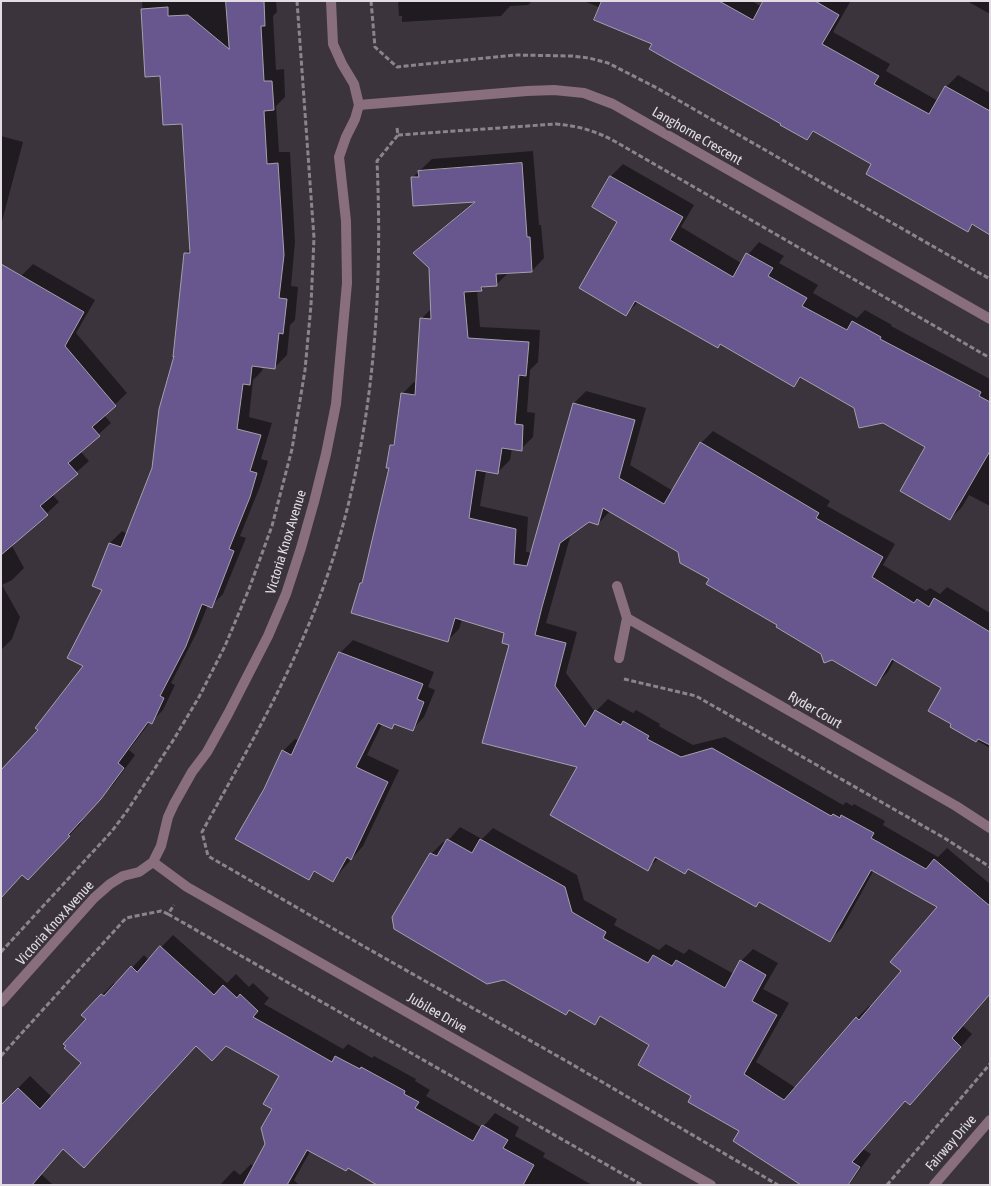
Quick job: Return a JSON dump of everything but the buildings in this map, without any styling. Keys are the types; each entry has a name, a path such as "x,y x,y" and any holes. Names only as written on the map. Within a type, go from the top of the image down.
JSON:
{"street":[{"path":"331,1 333,44 354,84 359,105"},
{"name":"Langhorne Crescent","path":"359,105 527,91 554,90 584,93 613,104 990,319"},
{"name":"Victoria Knox Avenue","path":"1,1002 94,898 122,876 139,872 153,862 161,846 168,818 174,804 192,772 207,752 228,714 268,636 286,594 301,548 326,454 336,404 347,283 346,221 339,157 359,105"},
{"path":"618,586 627,618 618,658"},
{"name":"Ryder Court","path":"627,618 947,801 990,828"},
{"name":"Jubilee Drive","path":"153,862 187,887 710,1185"},
{"name":"Fairway Drive","path":"934,1185 990,1120"}],"path":[{"path":"1,952 112,831 174,739 226,646 272,526 292,449 305,370 311,305 314,238 297,1"},
{"path":"371,1 374,47 397,67"},
{"path":"398,135 556,124 574,125 590,129 616,142 990,358"},
{"path":"618,658 624,680 696,696 946,839 990,867"},
{"path":"208,856 576,1066 778,1185"},
{"path":"168,914 174,904"},
{"path":"1,1056 126,918 161,911 642,1185"},
{"path":"886,1185 990,1064"}]}
